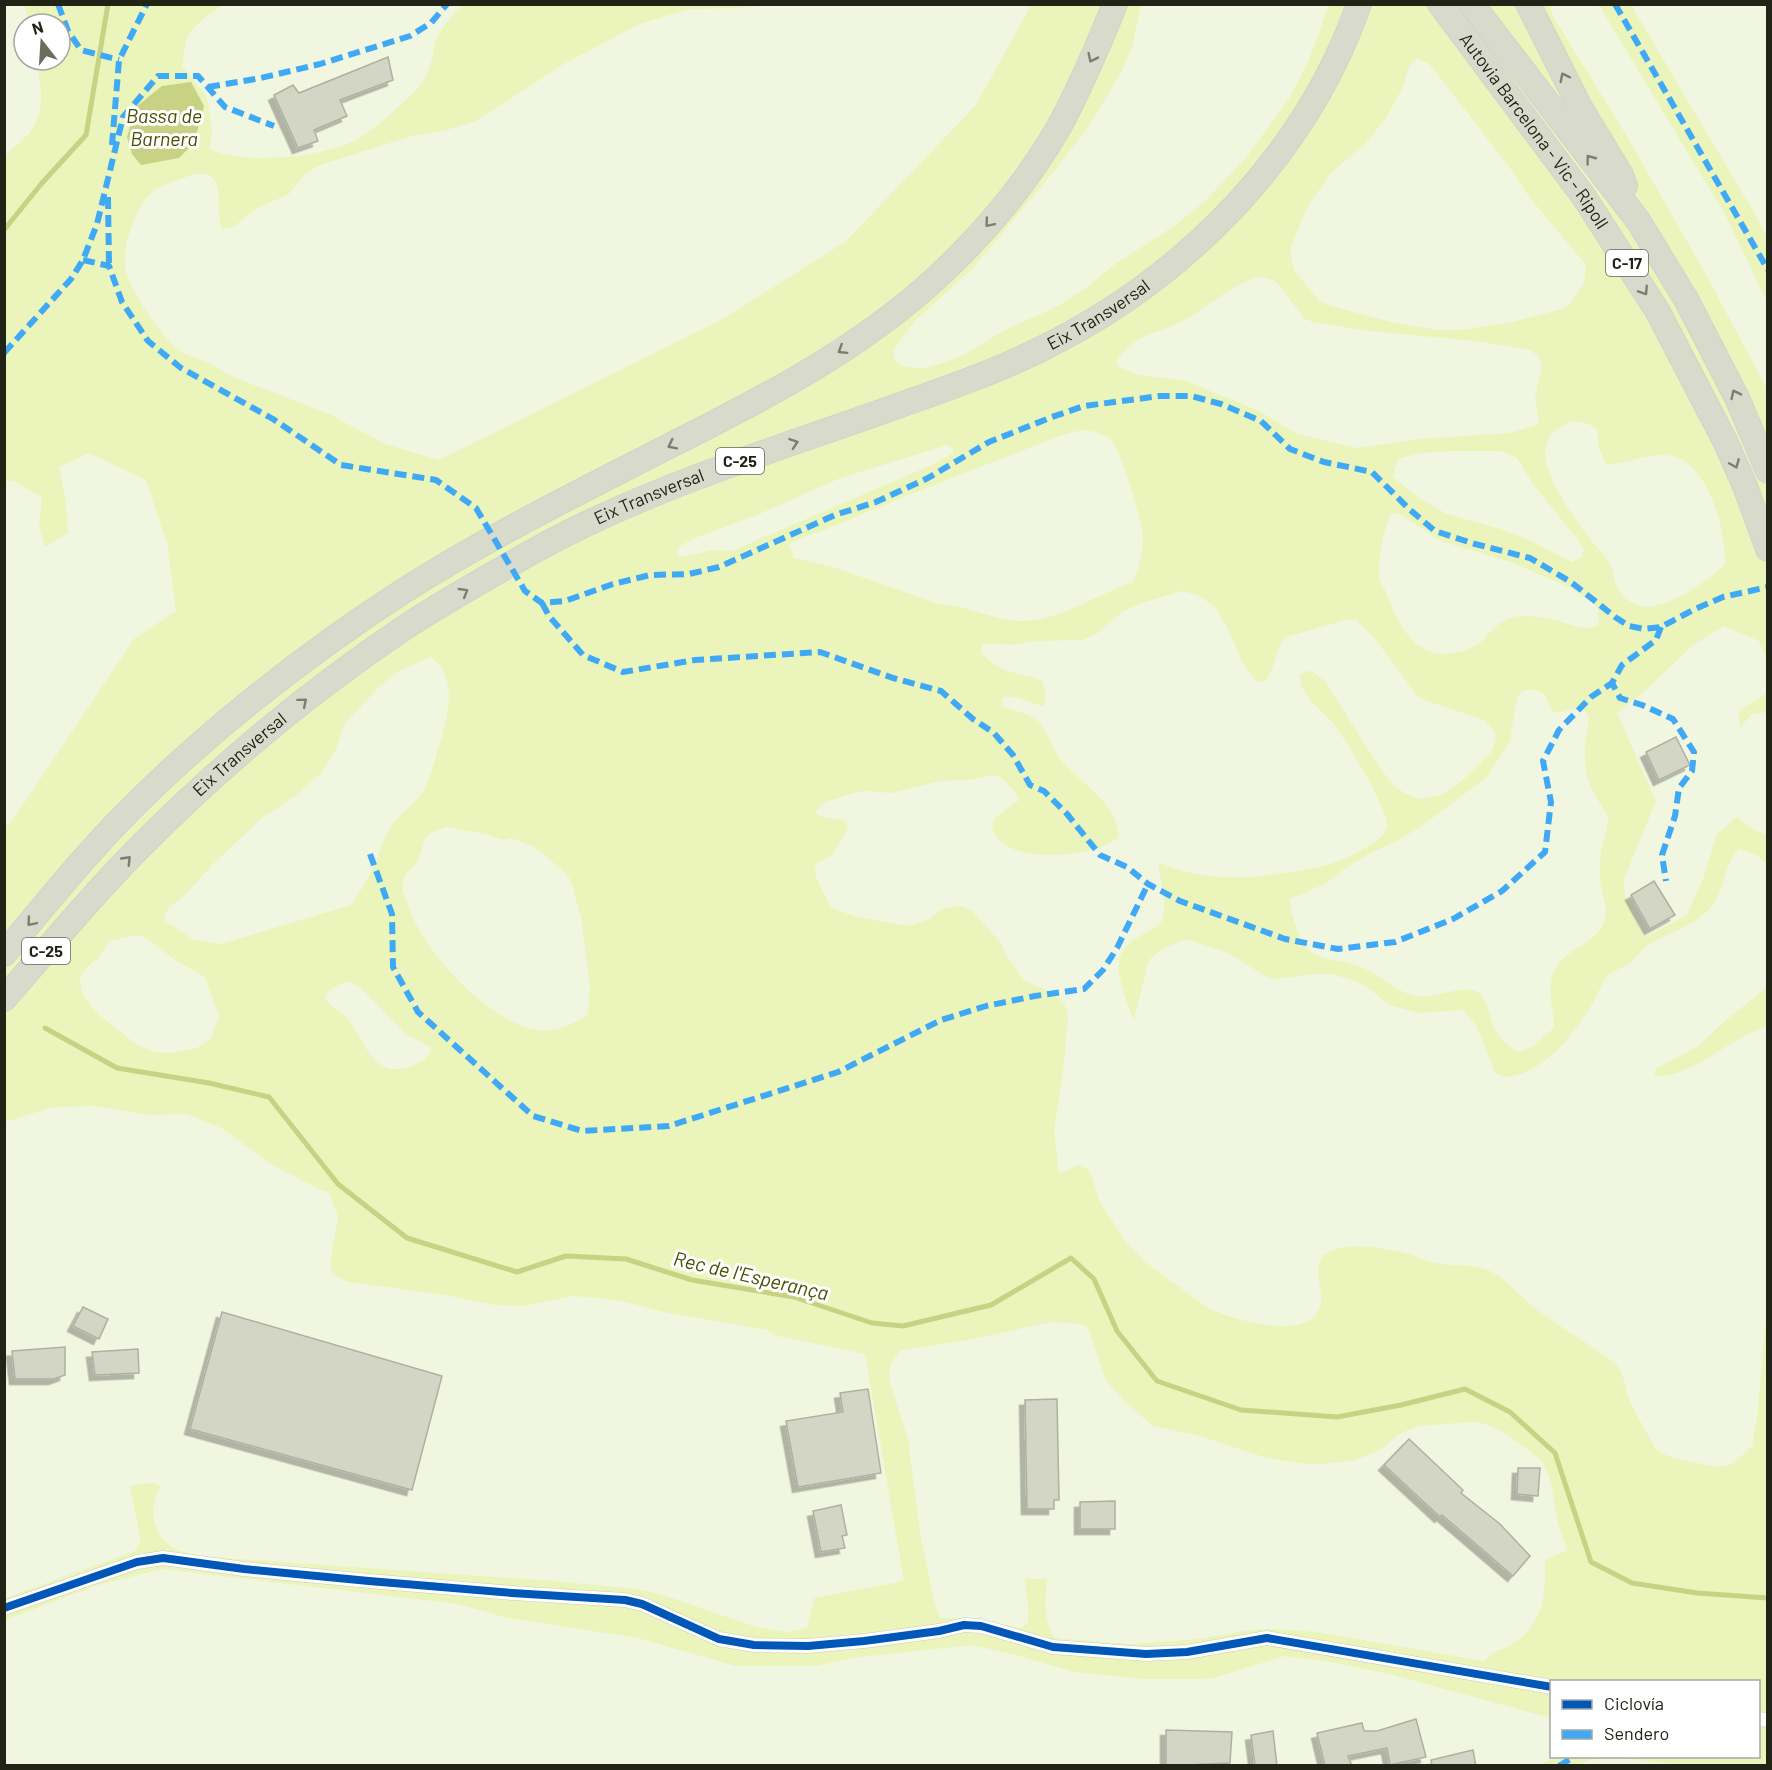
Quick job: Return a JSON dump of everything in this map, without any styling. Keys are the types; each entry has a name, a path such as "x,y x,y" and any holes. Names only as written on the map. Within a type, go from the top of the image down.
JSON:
{"highway":[{"name":"C-25","path":"4,954 118,822 202,743 294,668 402,592 524,521 731,415 795,379 876,329 901,308 959,256 1020,185 1058,128 1099,44 1115,4"},
{"name":"Autovia Barcelona - Vic - Ripoll","path":"1440,4 1584,197 1658,312 1725,441 1745,486 1767,549"},
{"name":"Autovia Barcelona - Vic - Ripoll","path":"1472,4 1639,222 1687,301 1732,388 1767,471"},
{"path":"1528,4 1581,110 1621,175 1639,222"},
{"name":"Eix Transversal","path":"4,999 87,902 138,848 224,768 312,694 411,623 533,552 638,499 721,467 960,384 1036,352 1106,314 1163,273 1238,204 1303,121 1359,7"}],"street":[{"path":"4,1608 137,1562 164,1558 244,1569 369,1581 625,1600 642,1604 719,1639 753,1645 808,1646 864,1641 939,1631 964,1625 981,1626 1053,1647 1146,1654 1187,1652 1268,1638 1550,1687"}],"shaded area":[{"path":"25,5 223,5 196,25 188,36 182,66 207,97 212,130 209,149 243,157 303,155 356,140 400,105 425,79 440,33 464,5 763,5 690,9 639,24 564,64 476,121 447,130 412,136 320,165 305,174 288,195 261,206 234,227 223,229 219,217 218,188 211,177 204,174 193,175 165,185 148,196 135,218 129,235 125,266 131,285 145,309 175,347 182,353 207,362 231,376 329,414 385,444 439,460 721,320 845,242 976,105 1031,5 1141,5 1132,47 1122,71 1091,123 974,267 914,322 893,350 895,361 904,367 924,368 946,362 966,354 1005,330 1058,306 1087,287 1114,265 1177,224 1204,202 1246,158 1290,97 1309,60 1329,5 1550,5 1553,16 1625,133 1709,280 1767,389 1767,659 1759,641 1724,626 1693,645 1647,689 1617,713 1656,801 1624,879 1625,896 1644,937 1686,916 1703,879 1717,834 1738,816 1751,828 1767,835 1767,865 1758,856 1740,849 1730,861 1717,899 1705,913 1647,946 1630,963 1610,974 1588,1011 1563,1044 1543,1062 1513,1076 1504,1076 1495,1072 1476,1025 1463,1010 1419,1013 1390,1005 1364,985 1331,974 1274,979 1265,976 1228,953 1190,940 1164,948 1150,959 1134,1020 1120,980 1120,956 1129,944 1156,927 1163,918 1164,897 1158,862 1188,872 1219,877 1267,875 1326,865 1345,859 1375,842 1386,830 1386,818 1365,773 1338,730 1303,690 1300,675 1306,671 1313,672 1325,681 1380,768 1394,786 1420,799 1442,795 1465,778 1491,752 1496,739 1494,731 1484,720 1424,700 1416,694 1376,640 1356,620 1346,620 1286,637 1279,647 1268,677 1264,682 1256,681 1242,662 1231,635 1216,608 1198,595 1181,591 1123,611 1098,633 1082,640 982,645 981,653 998,667 1042,681 1046,697 1044,706 1009,697 1003,698 1002,706 1028,715 1040,724 1061,760 1112,813 1119,837 1107,845 1070,854 1029,853 1012,848 999,839 992,826 995,818 1019,800 1016,793 1002,778 993,775 969,780 941,781 891,793 857,792 828,801 815,812 822,817 843,820 849,827 832,855 815,864 816,877 829,904 834,909 857,917 908,926 930,919 942,909 957,906 972,911 1000,942 1007,957 1025,981 1052,993 1064,1003 1068,1017 1054,1131 1059,1174 1078,1165 1087,1169 1092,1176 1099,1201 1126,1242 1146,1263 1208,1308 1219,1313 1251,1322 1286,1326 1301,1324 1313,1318 1320,1307 1321,1300 1319,1263 1329,1252 1346,1247 1384,1249 1406,1253 1435,1263 1482,1268 1500,1277 1533,1307 1615,1364 1622,1375 1631,1404 1655,1448 1671,1457 1715,1467 1733,1464 1752,1446 1758,1411 1767,1305 1767,1765 1682,1765 1622,1758 1760,1758 1760,1680 1550,1680 1550,1718 1393,1675 1331,1662 1284,1656 1214,1678 1196,1679 1144,1679 1074,1672 972,1645 852,1658 816,1666 736,1666 638,1638 508,1618 458,1604 162,1569 98,1585 5,1620 5,1598 135,1551 141,1541 130,1486 151,1483 161,1486 153,1511 161,1537 175,1549 197,1556 637,1589 666,1596 756,1627 787,1632 807,1628 814,1598 904,1581 865,1354 773,1335 768,1330 668,1313 600,1298 573,1296 523,1306 495,1305 445,1295 349,1282 332,1272 330,1264 338,1217 329,1192 274,1166 223,1129 187,1114 148,1115 95,1106 50,1108 5,1122 4,826 10,824 134,639 176,611 167,543 146,480 89,453 59,467 65,496 68,533 45,547 39,527 42,498 16,482 5,480 5,156 35,125 40,107 41,89 38,72 72,72 72,12 26,12","holes":["1417,58 1429,64 1510,168 1530,198 1586,265 1584,283 1570,304 1562,309 1508,323 1459,330 1439,330 1395,323 1328,305 1319,301 1294,270 1290,250 1306,209 1331,173 1366,143 1386,118 1403,87 1409,66","1261,277 1273,280 1305,319 1313,322 1369,331 1475,341 1530,350 1539,357 1542,365 1535,399 1539,421 1536,425 1510,433 1419,439 1357,448 1297,434 1259,411 1186,381 1135,374 1119,367 1116,362 1136,341 1183,321 1230,290","1572,421 1589,424 1597,430 1599,448 1606,465 1665,455 1680,459 1692,468 1712,497 1722,533 1725,564 1697,586 1663,604 1641,606 1621,594 1606,557 1590,539 1560,494 1545,456 1546,445 1553,433","1082,430 1102,434 1109,438 1126,472 1143,538 1141,555 1133,582 1063,612 1034,620 1020,621 939,604 830,566 794,558 789,545 797,540 1060,436","947,445 953,449 953,453 934,464 732,551 712,550 676,556 680,546 695,538 757,515 838,479","1500,451 1517,458 1533,484 1579,541 1584,550 1582,557 1572,562 1525,538 1447,514 1422,500 1393,477 1398,459 1421,453","1392,513 1401,515 1441,541 1511,562 1571,588 1592,602 1598,609 1599,625 1584,628 1546,618 1527,616 1509,618 1499,624 1481,642 1468,649 1447,654 1430,652 1420,646 1404,630 1380,582 1380,556","431,657 446,677 449,690 447,717 430,777 424,790 388,832 371,873 351,905 221,944 194,940 164,922 165,913 211,866 262,818 294,797 321,773 336,750 344,724 379,687 399,671","1539,691 1545,695 1554,712 1578,708 1585,711 1588,718 1585,748 1588,778 1609,818 1600,863 1600,881 1606,908 1604,922 1592,938 1567,955 1554,971 1551,982 1554,1028 1532,1047 1518,1052 1505,1043 1497,1033 1486,1003 1475,991 1463,990 1431,996 1416,996 1396,988 1364,968 1322,958 1307,949 1301,940 1290,899 1325,884 1368,854 1419,828 1487,777 1510,741 1517,698 1521,692","446,827 485,834 503,840 511,838 532,846 546,856 571,881 581,918 590,985 588,1014 571,1024 544,1031 518,1024 498,1014 458,981 441,961 414,920 402,885 407,872 417,862 427,836","137,935 146,938 175,960 205,977 219,1016 211,1038 197,1048 171,1053 154,1052 137,1045 98,1014 83,996 79,978 91,963 98,959 109,941","350,982 359,986 406,1034 430,1047 431,1051 424,1059 409,1067 396,1069 386,1068 378,1063 348,1019 329,1004 325,997 329,991 339,985","1051,1322 1088,1327 1105,1379 1125,1402 1153,1426 1196,1435 1267,1458 1307,1464 1355,1460 1378,1451 1401,1433 1419,1426 1472,1422 1490,1426 1508,1435 1540,1459 1544,1466 1550,1480 1558,1522 1567,1550 1545,1560 1543,1599 1529,1630 1520,1639 1495,1652 1484,1661 1316,1632 1273,1629 1250,1630 1199,1639 1129,1644 1054,1638 1046,1617 1047,1579 1025,1579 1028,1622 1021,1628 967,1618 940,1618 921,1540 908,1440 889,1378 892,1362 902,1350 968,1340"]},
{"path":"1599,5 1631,5 1753,211 1767,236 1767,302 1726,216"},
{"path":"1767,693 1767,712 1752,714 1740,727 1739,711"},
{"path":"1767,987 1767,1026 1753,1031 1695,1065 1667,1075 1654,1076 1657,1068 1697,1047"},
{"path":"1552,1758 1604,1758 1589,1760 1579,1765 1540,1765"}],"water":[{"name":"Bassa de Barnera","path":"191,82 204,106 194,143 179,158 141,165 132,154 127,137 136,107 162,86"}],"building":[{"path":"388,57 393,80 340,100 347,116 314,130 318,141 298,148 274,95 293,85 299,93"},
{"path":"1676,737 1690,765 1659,780 1646,752"},
{"path":"1654,881 1675,915 1650,929 1631,895"},
{"path":"83,1307 108,1319 99,1339 73,1326"},
{"path":"222,1312 442,1376 412,1490 190,1429"},
{"path":"65,1347 65,1375 54,1379 15,1379 12,1351"},
{"path":"138,1349 139,1373 95,1375 92,1352"},
{"path":"868,1389 881,1473 798,1487 786,1421 843,1412 840,1393"},
{"path":"1057,1399 1059,1500 1054,1500 1054,1509 1027,1509 1025,1400"},
{"path":"1409,1439 1463,1490 1461,1493 1500,1524 1530,1556 1513,1576 1442,1515 1440,1517 1384,1465"},
{"path":"1518,1468 1540,1468 1538,1496 1517,1494"},
{"path":"1115,1501 1115,1529 1080,1529 1080,1502"},
{"path":"841,1505 847,1535 842,1536 845,1548 821,1552 813,1511"},
{"path":"1416,1719 1426,1757 1390,1765 1387,1748 1348,1756 1352,1766 1325,1766 1317,1733 1362,1723 1364,1731 1377,1731"},
{"path":"1166,1730 1232,1732 1230,1763 1166,1766"},
{"path":"1273,1731 1277,1766 1255,1766 1251,1735"},
{"path":"1473,1750 1476,1766 1432,1766 1431,1760"}],"waterway":[{"path":"4,230 42,183 86,135 108,4"},
{"name":"Rec de l'Esperança","path":"45,1028 117,1068 209,1083 269,1097 338,1184 407,1238 517,1272 566,1256 626,1259 692,1280 794,1297 872,1323 903,1326 991,1305 1071,1258 1094,1279 1117,1331 1157,1381 1241,1410 1337,1417 1401,1405 1465,1389 1510,1412 1555,1453 1591,1562 1632,1583 1697,1593 1768,1598"}],"marked path":[{"path":"58,4 68,31 81,50 119,60"},
{"path":"112,145 119,60 147,4"},
{"path":"208,87 261,78 320,64 410,36 431,23 447,4"},
{"path":"1615,4 1768,270"},
{"path":"4,353 71,279 83,260 97,224 123,117 158,76 198,76 225,107 274,126"},
{"path":"108,197 109,266"},
{"path":"83,260 109,266 122,302 148,341 181,368 273,419 341,465 436,480 476,508 525,591 542,603 565,601 613,584 650,575 689,574 719,567 835,515 876,502 928,478 989,442 1052,417 1084,406 1160,396 1191,396 1221,404 1261,421 1290,449 1324,462 1372,472 1435,531 1530,558 1571,582 1629,626 1644,629 1661,627 1723,597 1768,587"},
{"path":"542,603 549,616 583,655 623,672 695,660 820,652 893,678 941,691 973,719 994,733 1013,755 1030,785 1044,791 1067,814 1100,855 1127,867 1148,884 1180,901 1285,939 1338,949 1395,942 1453,919 1502,891 1545,852 1551,802 1543,761 1559,730 1591,697 1612,683"},
{"path":"1661,627 1656,640 1622,665 1612,683 1620,698 1673,719 1694,752 1692,771 1679,788 1675,816 1662,855 1666,881"},
{"path":"370,854 392,914 393,967 418,1012 533,1116 582,1131 669,1126 838,1072 941,1020 986,1006 1084,989 1103,970 1117,948 1148,884"},
{"path":"1559,1766 1572,1758"}],"cycle path":[{"path":"4,1608 137,1562 163,1558 244,1569 369,1581 625,1600 642,1604 719,1639 754,1645 808,1646 864,1641 939,1631 964,1625 981,1626 1053,1647 1146,1654 1187,1652 1267,1638 1550,1687"}]}
